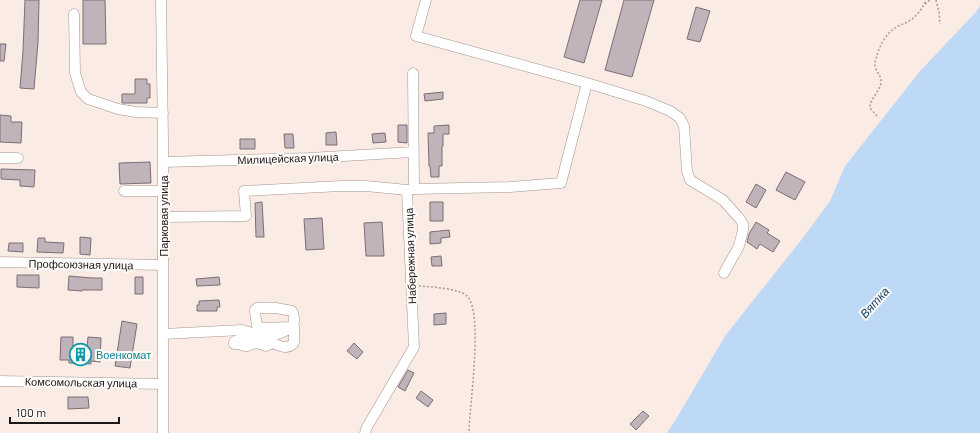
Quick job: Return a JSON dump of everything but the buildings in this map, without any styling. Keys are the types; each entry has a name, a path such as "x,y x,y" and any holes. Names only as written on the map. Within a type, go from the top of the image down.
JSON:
{"street":[{"name":"Парковая улица","path":"161,0 163,113 163,433"},
{"path":"426,0 416,36 587,83 670,111 680,118 684,126 686,171 690,180 723,200 743,224 739,246 724,273"},
{"path":"74,14 75,73 81,92 88,99 118,109 136,112 163,113"},
{"name":"Набережная улица","path":"365,433 366,427 414,347 411,286 411,190 414,152 413,73"},
{"path":"163,218 246,216 244,191 340,186 366,186 411,190 510,187 561,183 587,83"},
{"name":"Милицейская улица","path":"163,162 309,158 414,152"},
{"path":"0,158 18,158"},
{"path":"124,191 163,191"},
{"name":"Профсоюзная улица","path":"0,262 163,265"},
{"path":"256,326 255,310 257,308 276,308 293,312 294,344 281,347 273,343 266,346 256,343 247,346 234,344 236,340 260,339 293,329"},
{"path":"242,330 250,326 256,326 278,333"},
{"path":"163,334 242,330 256,326 260,328 293,329"},
{"name":"Комсомольская улица","path":"0,380 163,384"}],"path":[{"path":"924,6 926,0"},
{"path":"877,116 870,108 870,104 881,83 880,76 875,65 882,44 894,28 909,21 930,0"},
{"path":"936,0 940,12 940,24"},
{"path":"411,286 443,289 463,293 471,302 474,312 475,346 469,433"}],"water":[{"name":"Вятка","path":"980,6 980,433 667,433 725,336 802,239 830,201 845,166 921,70"}],"place":[{"name":"Военкомат","path":"80,354"}]}
